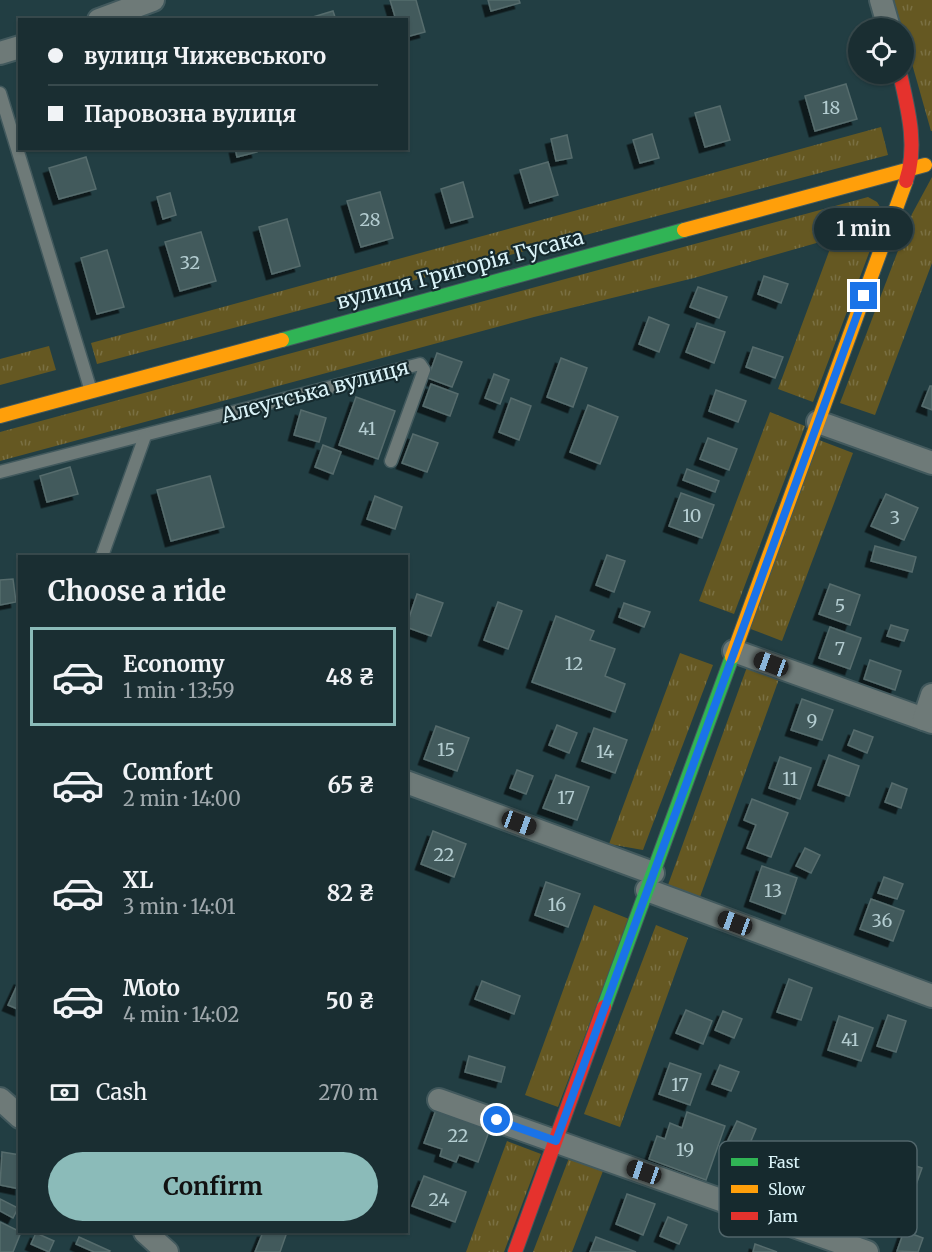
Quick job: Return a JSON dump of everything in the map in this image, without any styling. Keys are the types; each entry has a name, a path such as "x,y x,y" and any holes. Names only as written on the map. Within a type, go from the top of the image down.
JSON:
{"street":[{"path":"104,18 153,0"},
{"path":"881,0 886,18"},
{"path":"0,53 18,48"},
{"path":"515,1252 910,169 911,125 902,84"},
{"name":"вулиця Григорія Гусака","path":"0,416 932,163"},
{"path":"818,422 932,463"},
{"path":"734,651 928,720 932,695"},
{"path":"408,783 932,996"},
{"path":"0,1099 18,1115"},
{"path":"439,1100 719,1199"},
{"path":"146,1233 167,1252"},
{"path":"825,1237 867,1252"}],"lane":[{"path":"0,93 91,391"},
{"name":"Алеутська вулиця","path":"0,471 145,436 420,364 424,370 391,461"},
{"path":"102,555 145,436"}],"green space":[{"path":"894,0 932,0 932,131 914,71 914,18 899,18"},
{"path":"881,127 888,155 97,364 91,343"},
{"path":"932,177 932,263 875,415 840,403 912,214"},
{"path":"868,197 877,202 884,213 813,402 778,389 834,238 694,278 534,317 0,461 0,432"},
{"path":"49,346 56,370 0,385 0,359"},
{"path":"770,412 805,426 734,614 699,601"},
{"path":"819,440 853,453 782,641 748,628"},
{"path":"680,653 713,665 643,850 609,844"},
{"path":"747,667 779,679 700,897 668,885"},
{"path":"594,905 629,919 558,1107 525,1095"},
{"path":"656,925 688,938 620,1127 584,1114"},
{"path":"507,1141 541,1154 504,1252 466,1252"},
{"path":"569,1158 603,1171 572,1252 533,1252"}],"building":[{"path":"390,0 416,0 425,32 408,36 408,18 395,18"},
{"path":"488,0 519,0 520,3 491,11"},
{"path":"333,11 335,18 310,18"},
{"path":"846,84 857,119 815,131 805,96"},
{"path":"720,106 730,140 705,147 695,113"},
{"path":"652,134 659,158 640,163 633,140"},
{"path":"567,135 572,158 556,161 551,139"},
{"path":"235,150 256,150 257,152 237,157"},
{"path":"86,157 96,189 59,199 49,168"},
{"path":"548,162 558,195 530,203 520,170"},
{"path":"463,182 473,217 451,223 441,189"},
{"path":"380,192 393,238 361,247 347,201"},
{"path":"170,193 176,215 163,219 157,197"},
{"path":"287,219 300,266 272,274 259,227"},
{"path":"201,232 216,281 180,291 165,242"},
{"path":"107,250 124,307 97,314 81,258"},
{"path":"764,276 788,284 781,303 758,294"},
{"path":"698,287 727,297 719,318 690,307"},
{"path":"649,317 669,325 659,352 639,344"},
{"path":"697,323 725,332 714,363 686,352"},
{"path":"753,347 783,357 775,378 746,367"},
{"path":"437,353 462,362 452,387 428,378"},
{"path":"561,358 587,368 573,407 547,397"},
{"path":"494,374 509,380 500,404 485,398"},
{"path":"431,384 458,394 450,416 423,406"},
{"path":"932,386 932,410 922,406"},
{"path":"716,390 746,401 738,422 709,411"},
{"path":"356,397 395,411 378,459 339,445"},
{"path":"511,398 531,406 519,440 499,432"},
{"path":"588,405 618,417 600,464 570,452"},
{"path":"301,410 326,418 319,442 294,435"},
{"path":"413,434 438,443 427,472 402,463"},
{"path":"708,438 737,449 729,470 700,459"},
{"path":"323,445 341,452 333,474 315,467"},
{"path":"70,467 78,494 47,502 40,476"},
{"path":"687,469 719,481 715,492 683,480"},
{"path":"210,476 224,527 171,541 157,490"},
{"path":"681,493 714,505 702,538 669,526"},
{"path":"886,494 918,508 904,540 871,526"},
{"path":"375,496 402,507 395,529 367,519"},
{"path":"875,546 916,557 912,572 871,561"},
{"path":"607,555 625,561 614,592 596,585"},
{"path":"13,579 16,602 0,605 0,580"},
{"path":"830,584 860,595 850,625 819,614"},
{"path":"417,594 443,603 431,636 408,628"},
{"path":"498,602 522,611 508,649 484,640"},
{"path":"624,603 650,612 644,627 619,617"},
{"path":"556,616 594,631 590,640 615,649 605,676 625,684 615,712 532,682"},
{"path":"891,625 908,630 904,641 887,636"},
{"path":"830,627 861,638 850,669 819,658"},
{"path":"870,660 901,671 895,690 864,679"},
{"path":"802,699 833,710 822,740 791,730"},
{"path":"557,725 577,733 569,753 549,745"},
{"path":"436,726 469,738 457,771 424,759"},
{"path":"594,728 627,740 615,773 582,761"},
{"path":"854,730 873,737 867,753 848,745"},
{"path":"829,755 859,766 849,796 818,785"},
{"path":"780,757 811,768 800,799 769,788"},
{"path":"517,770 533,776 526,794 510,788"},
{"path":"556,775 589,787 577,820 543,808"},
{"path":"892,783 907,789 901,808 885,802"},
{"path":"752,799 788,813 771,857 747,848 756,825 744,820"},
{"path":"433,831 466,844 454,877 421,864"},
{"path":"805,848 820,855 811,873 796,866"},
{"path":"762,866 797,878 785,914 750,901"},
{"path":"884,877 903,884 897,899 878,893"},
{"path":"546,882 580,894 568,927 535,915"},
{"path":"871,899 904,911 893,941 860,929"},
{"path":"789,979 812,988 801,1020 777,1012"},
{"path":"482,981 520,996 514,1014 475,999"},
{"path":"18,983 18,1009 8,1005"},
{"path":"686,1010 712,1021 703,1044 676,1033"},
{"path":"723,1011 742,1019 734,1038 715,1030"},
{"path":"888,1015 906,1021 896,1052 877,1046"},
{"path":"839,1016 873,1028 861,1061 828,1050"},
{"path":"469,1056 505,1067 501,1082 465,1072"},
{"path":"670,1063 701,1074 690,1105 659,1094"},
{"path":"720,1065 739,1072 731,1091 712,1084"},
{"path":"437,1107 491,1126 478,1162 459,1155 456,1162 440,1156 442,1149 424,1143"},
{"path":"687,1112 725,1126 706,1180 649,1159 657,1136 665,1139 670,1123 682,1128"},
{"path":"737,1121 756,1129 751,1141 728,1140"},
{"path":"2,1152 18,1155 18,1189 0,1185"},
{"path":"917,1166 922,1168 917,1182"},
{"path":"424,1176 466,1192 455,1222 412,1206"},
{"path":"627,1194 655,1204 643,1235 616,1224"},
{"path":"0,1199 18,1208 13,1218 0,1211"},
{"path":"668,1217 687,1225 679,1244 660,1236"},
{"path":"0,1222 21,1233 13,1252 0,1252"},
{"path":"36,1233 54,1241 49,1252 31,1244"},
{"path":"263,1233 287,1233 280,1252 255,1252"},
{"path":"917,1236 923,1238 918,1252 897,1251 902,1237"},
{"path":"79,1237 110,1251 94,1252 76,1244"},
{"path":"596,1237 636,1252 590,1252"},
{"path":"755,1244 777,1252 753,1252"}],"traffic: fast":[{"path":"282,340 684,230"},
{"path":"604,1007 732,657"}],"traffic: slow":[{"path":"684,230 925,165"},
{"path":"732,657 906,181"},
{"path":"0,416 282,340"}],"traffic: jam":[{"path":"902,84 909,114 911,141 910,168 906,181"},
{"path":"515,1252 604,1007"}],"route":[{"path":"497,1120 556,1141 864,296"}]}
